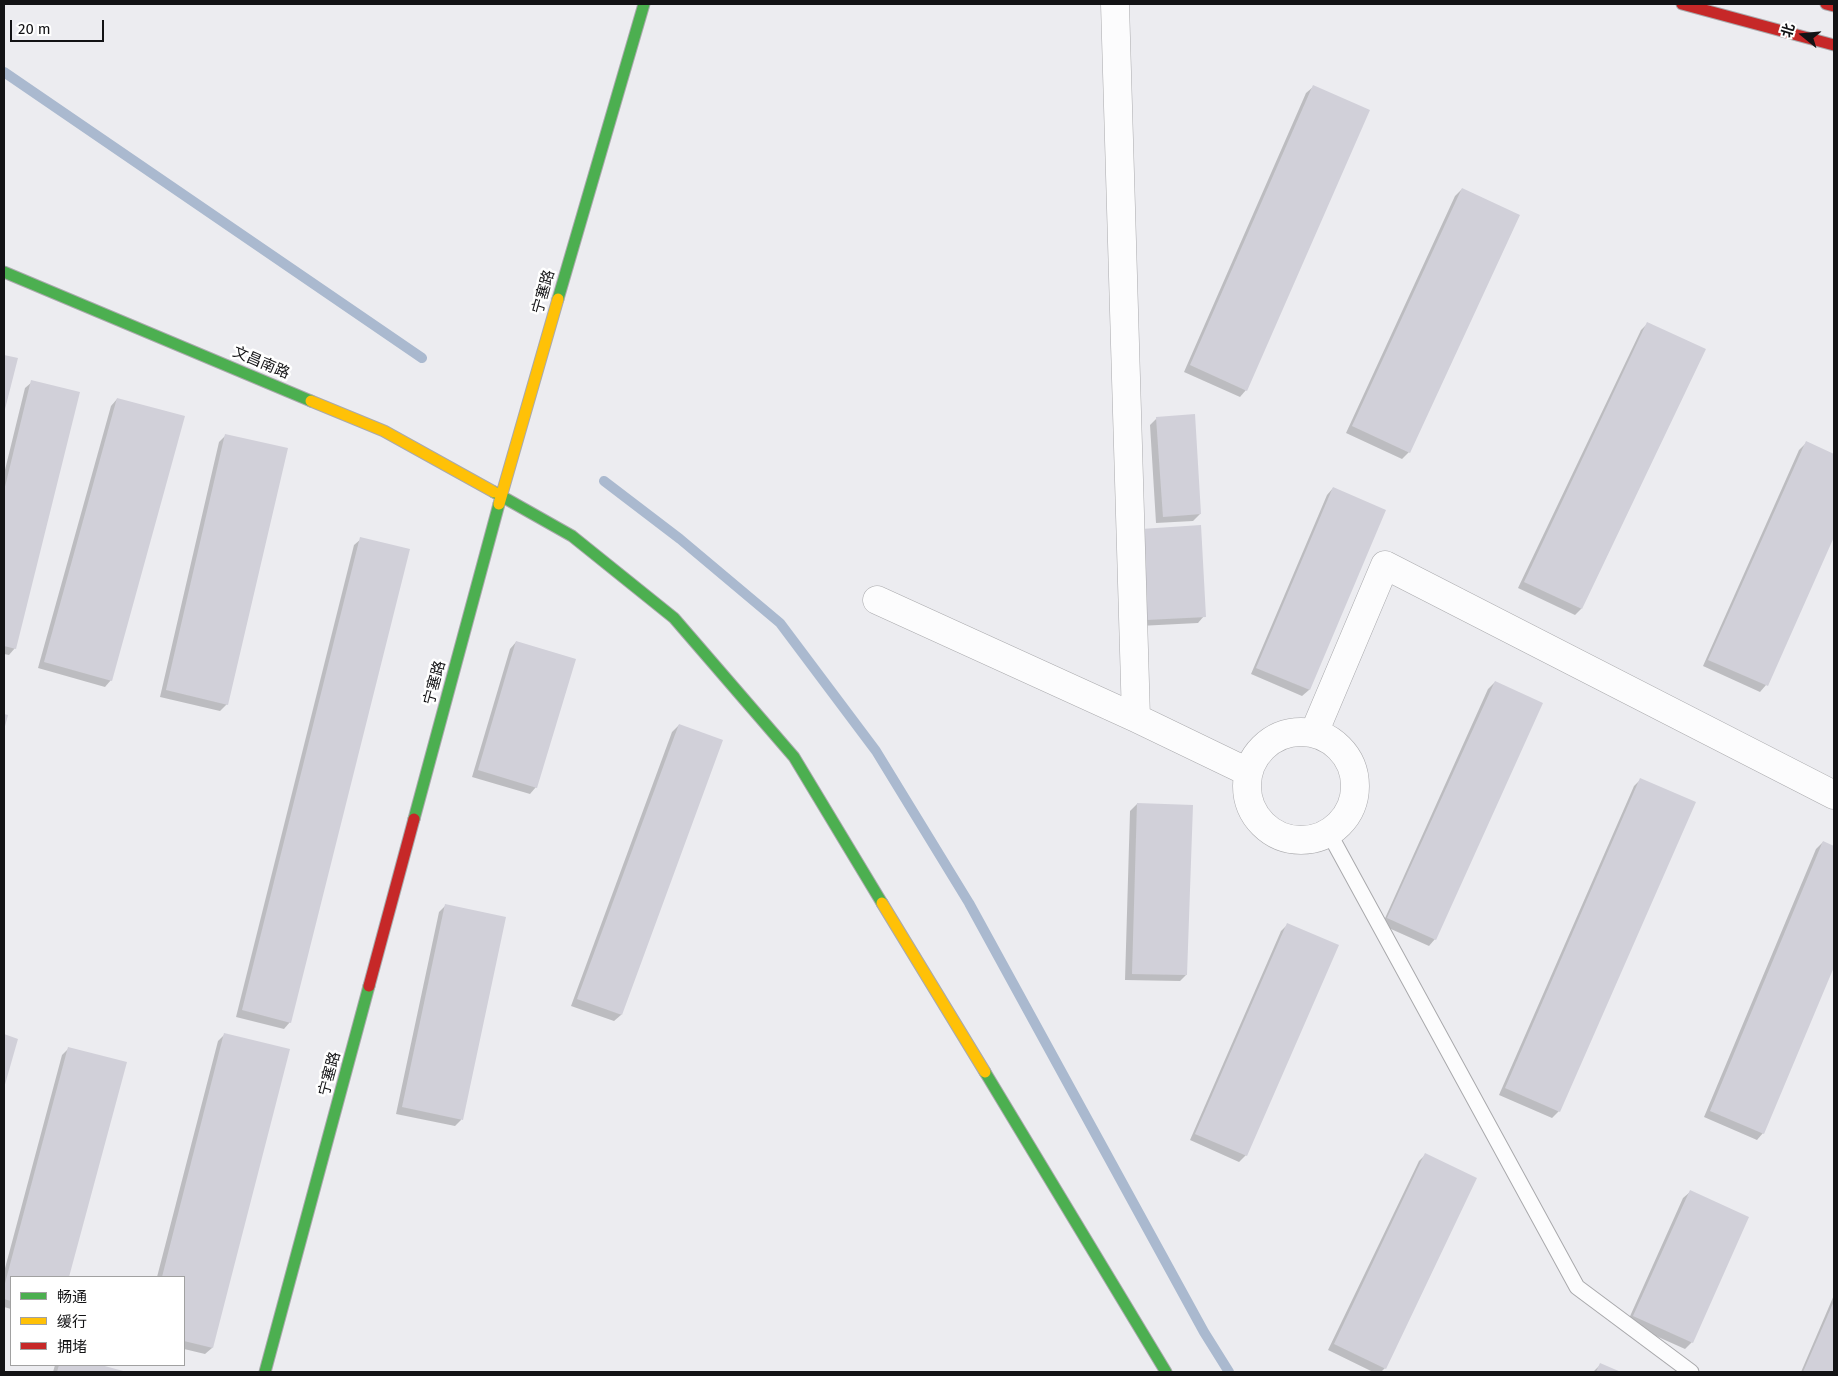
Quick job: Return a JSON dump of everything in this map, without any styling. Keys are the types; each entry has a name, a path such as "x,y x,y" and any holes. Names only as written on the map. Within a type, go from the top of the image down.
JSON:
{"street":[{"name":"宁塞路","path":"265,1372 501,496 644,4"},
{"path":"1115,4 1136,718"},
{"path":"1682,4 1834,45"},
{"path":"1826,4 1834,6"},
{"name":"文昌南路","path":"4,272 384,431 572,536 674,618 794,757 1166,1372"},
{"path":"1314,733 1385,564 1834,795"},
{"path":"877,600 1136,718 1248,772"},
{"path":"1293,732 1314,733 1333,742 1348,757 1355,776 1354,798 1345,818 1329,833 1308,840 1286,839 1268,829 1254,813 1248,793 1248,772 1258,753 1273,739 1293,732"}],"lane":[{"path":"1329,833 1577,1287 1690,1372"}],"building":[{"path":"1313,85 1370,110 1247,391 1190,365"},
{"path":"1462,188 1520,215 1410,453 1352,426"},
{"path":"1647,322 1706,349 1582,609 1524,582"},
{"path":"4,355 18,358 4,413"},
{"path":"31,380 80,392 16,649 4,646 4,491"},
{"path":"117,398 185,416 112,681 44,662"},
{"path":"1195,414 1201,514 1163,517 1156,417"},
{"path":"225,434 288,448 228,705 166,690"},
{"path":"1806,441 1834,454 1834,537 1768,686 1708,660"},
{"path":"1333,487 1386,510 1310,690 1256,668"},
{"path":"1201,525 1206,617 1146,620 1141,529"},
{"path":"360,537 410,549 291,1023 242,1010"},
{"path":"516,641 576,659 537,788 478,770"},
{"path":"1495,681 1543,703 1436,940 1387,918"},
{"path":"4,714 8,715 4,730"},
{"path":"679,724 723,740 622,1015 577,999"},
{"path":"1640,778 1696,802 1560,1112 1505,1088"},
{"path":"1137,803 1193,805 1187,975 1132,974"},
{"path":"1823,841 1834,846 1834,967 1764,1134 1710,1111"},
{"path":"445,904 506,917 463,1120 402,1107"},
{"path":"1287,923 1339,945 1247,1156 1195,1134"},
{"path":"224,1033 290,1049 213,1348 185,1341 185,1276 162,1276"},
{"path":"4,1034 18,1039 4,1088"},
{"path":"68,1047 127,1062 69,1276 10,1276 10,1301 4,1299 4,1287"},
{"path":"1425,1153 1477,1178 1386,1369 1334,1344"},
{"path":"1690,1190 1749,1217 1693,1343 1633,1316"},
{"path":"1834,1301 1834,1372 1803,1372"},
{"path":"1600,1363 1621,1372 1596,1372"},
{"path":"59,1366 105,1366 127,1372 57,1372"}],"waterway":[{"path":"4,72 422,358"},
{"path":"604,481 680,539 780,623 876,751 969,903 1204,1332 1229,1372"}],"traffic: fast":[{"path":"558,299 644,4"},
{"path":"4,272 311,401"},
{"path":"494,492 572,536 674,618 794,757 882,903"},
{"path":"414,819 499,504"},
{"path":"265,1372 369,986"},
{"path":"985,1072 1166,1372"}],"traffic: slow":[{"path":"499,504 558,299"},
{"path":"311,401 384,431 494,492"},
{"path":"882,903 985,1072"}],"traffic: jam":[{"path":"1682,4 1834,45"},
{"path":"1826,4 1834,6"},
{"path":"369,986 414,819"}]}
